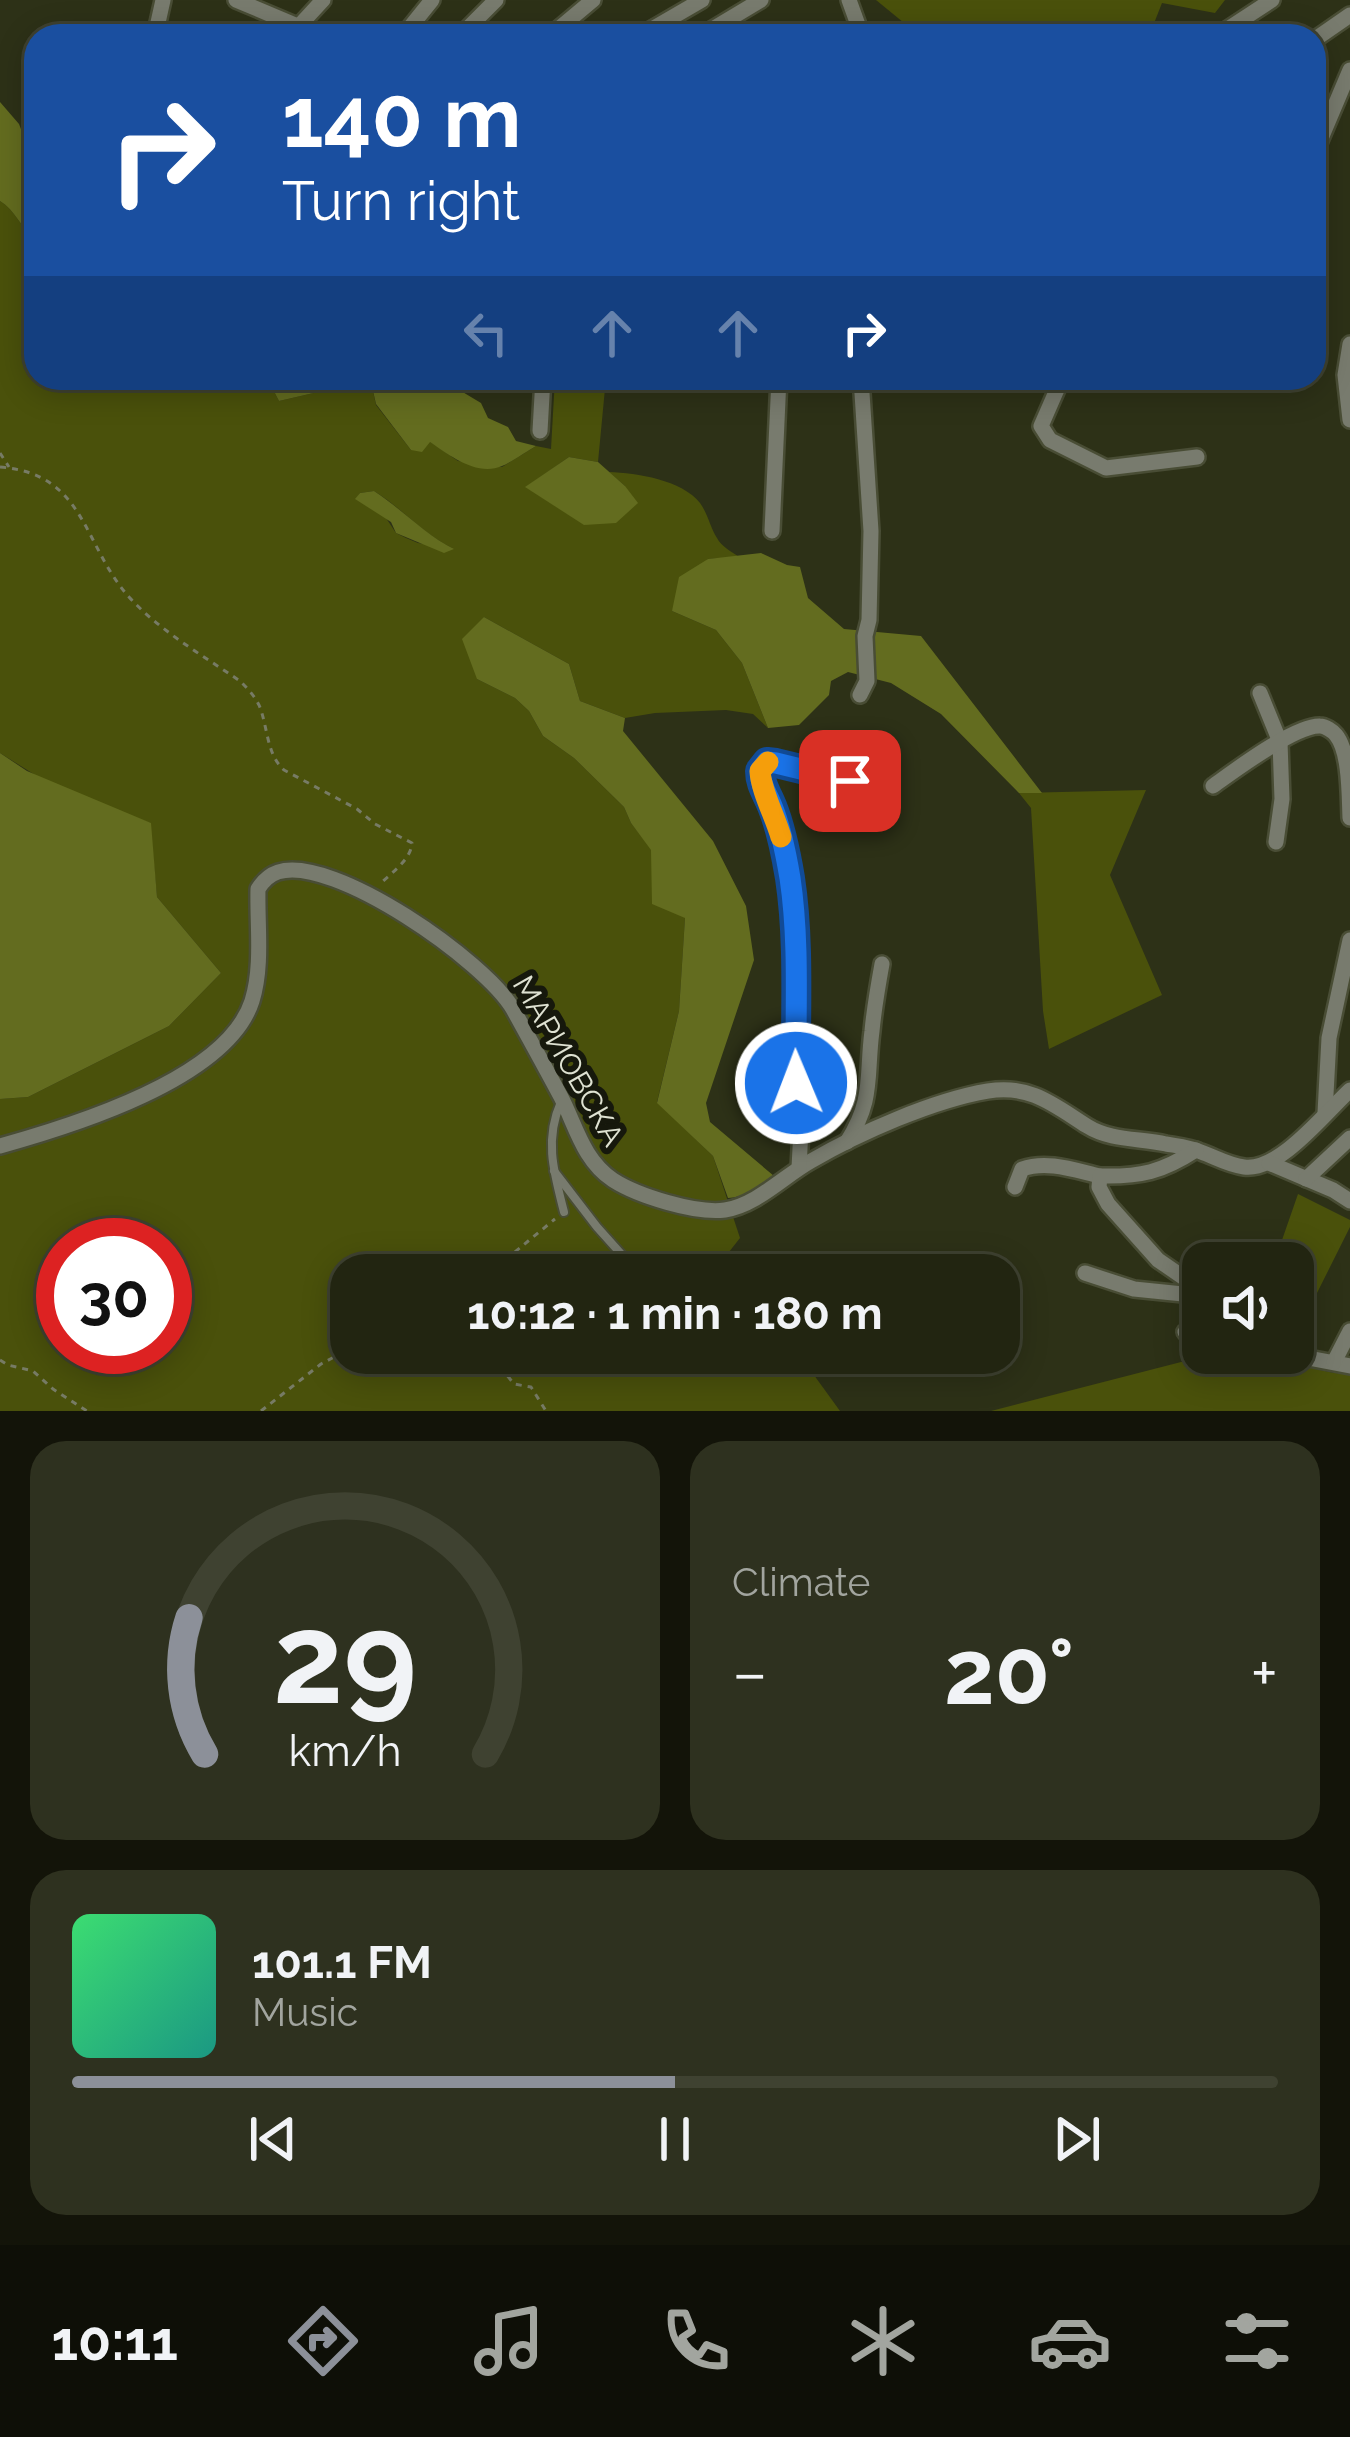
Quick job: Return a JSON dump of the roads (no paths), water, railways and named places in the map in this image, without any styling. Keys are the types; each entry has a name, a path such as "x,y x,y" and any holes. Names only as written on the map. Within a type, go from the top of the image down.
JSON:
{"street":[{"path":"236,0 294,24"},
{"path":"301,24 322,0"},
{"path":"413,24 432,0"},
{"path":"472,24 496,0"},
{"path":"564,24 593,0"},
{"path":"660,24 701,0"},
{"path":"721,24 761,0"},
{"path":"1235,24 1272,0"},
{"path":"1326,127 1350,70"},
{"path":"1350,344 1345,375 1350,420"},
{"path":"540,431 542,390"},
{"path":"772,531 778,390"},
{"path":"860,695 867,681 871,551 862,390"},
{"path":"1057,390 1041,426 1046,436 1098,465 1112,469 1197,457"},
{"path":"1260,693 1280,742 1282,799 1276,842"},
{"path":"1213,785 1258,754 1319,725 1334,731 1344,758 1350,818"},
{"path":"799,1168 802,1129 796,1083 790,879 760,771 767,762 776,763 888,790"},
{"name":"МАРИОВСКА","path":"0,1147 136,1097 195,1067 222,1047 251,1003 258,889 281,870 317,874 370,894 487,976 510,1004 589,1158 614,1180 661,1199 704,1211 740,1206 847,1142 941,1103 1012,1088 1030,1092 1101,1134 1196,1150"},
{"path":"1324,1113 1329,1037 1350,940"},
{"path":"847,1142 867,1099 882,964"},
{"path":"1015,1187 1022,1169 1031,1165 1126,1177 1153,1173 1196,1150 1229,1164 1259,1168 1283,1154 1350,1090"},
{"path":"1306,1179 1350,1138"},
{"path":"1269,1163 1350,1201"},
{"path":"1085,1273 1161,1292 1184,1294 1192,1288 1158,1260 1108,1204 1099,1187 1100,1176"},
{"path":"1342,1364 1350,1331"}],"lane":[{"path":"562,1100 552,1122 554,1171 564,1212"},
{"path":"554,1171 621,1254"}]}
